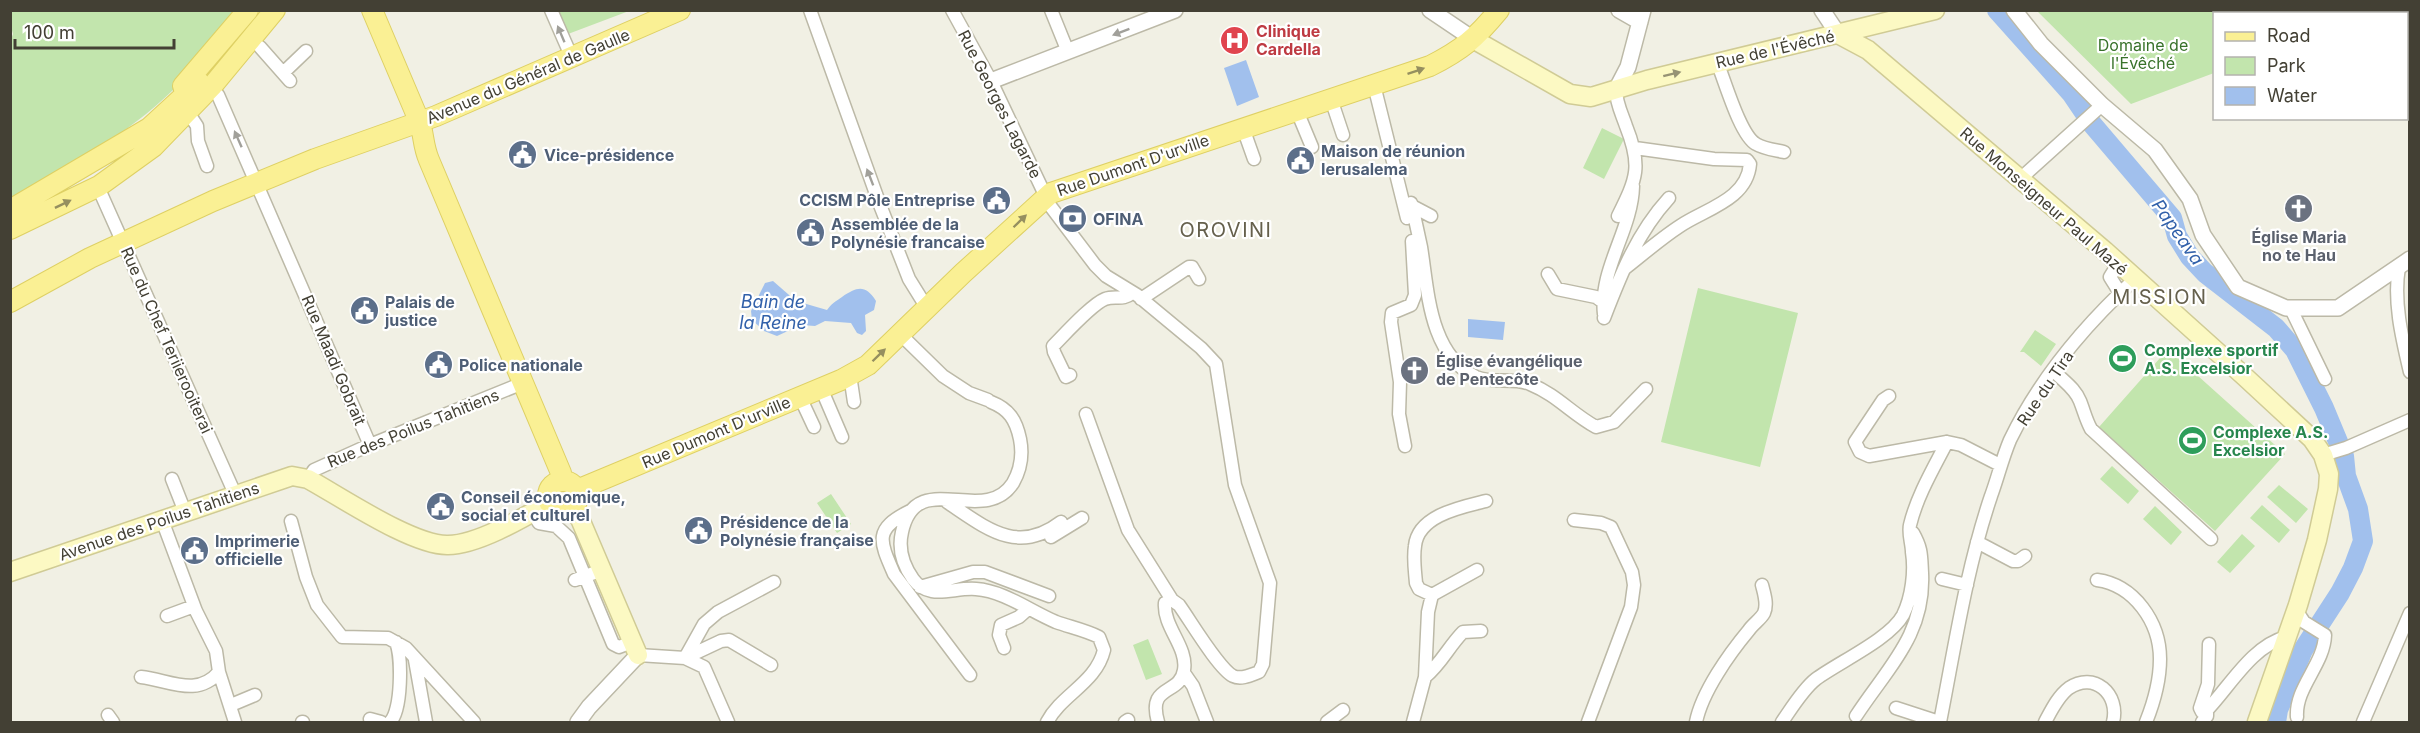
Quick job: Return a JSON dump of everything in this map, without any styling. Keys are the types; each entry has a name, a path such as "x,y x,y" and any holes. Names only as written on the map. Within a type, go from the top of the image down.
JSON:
{"main road":[{"path":"108,153 189,80 248,10"},
{"path":"10,210 149,128 196,85 258,10"},
{"path":"153,147 213,85 275,10"},
{"path":"10,229 98,186 153,147 218,95 289,10"},
{"path":"362,10 414,125"},
{"path":"372,10 414,125 413,139 422,144 580,519 587,575 635,649"},
{"name":"Avenue du Général de Gaulle","path":"10,302 90,258 257,183 315,159 414,125 680,10"},
{"name":"Rue Dumont D'urville","path":"570,493 821,388 868,365 1047,197 1243,128 1430,66 1456,53 1473,39 1499,10"},
{"name":"Rue de l'Évêché","path":"1473,39 1570,94 1591,97 1718,62 1935,10"},
{"name":"Rue Monseigneur Paul Mazé","path":"1838,34 1868,50 2020,179 2135,279 2327,454 2328,489 2317,540 2257,723"},
{"name":"Avenue des Poilus Tahitiens","path":"10,572 292,476 308,479"},
{"path":"308,479 415,538 439,545 461,544 516,522 541,508 553,484 570,493"}],"street":[{"path":"551,10 572,58"},
{"path":"810,10 909,279 927,308"},
{"name":"Rue Georges Lagarde","path":"952,10 992,81 1047,197 1095,265 1201,348 1216,364 1235,485 1270,583 1263,664 1259,672 1244,678 1232,676 1216,658 1179,604 1172,600"},
{"path":"1051,10 1068,52"},
{"path":"992,81 1175,10"},
{"path":"1430,10 1473,39"},
{"path":"1618,216 1633,186 1636,174 1635,148 1616,100 1616,90 1628,67 1641,16 1619,10"},
{"path":"1822,10 1838,34"},
{"path":"2014,10 2098,109 2156,150 2190,200 2203,235 2238,287 2256,297 2290,309 2338,308 2404,270"},
{"path":"260,47 287,77 306,51"},
{"path":"1718,62 1736,113 1750,140 1757,146 1784,152"},
{"path":"1377,84 1412,206 1433,319 1446,350 1462,368 1478,378 1528,383 1555,396 1582,419 1596,427 1614,422 1646,389"},
{"path":"1377,84 1408,224 1415,273 1415,295 1411,305 1392,313 1391,322 1401,382 1400,414 1405,446"},
{"name":"Rue Maadi Gobrait","path":"218,95 370,445"},
{"path":"1331,99 1343,135"},
{"path":"2020,179 2098,109"},
{"path":"1297,111 1312,147"},
{"path":"191,117 197,126 198,141 207,166"},
{"path":"1243,128 1254,159"},
{"path":"1624,269 1678,227 1726,201 1741,187 1749,172 1750,164 1747,160 1714,159 1635,148"},
{"name":"Rue du Chef Teriierooiterai","path":"98,186 235,494"},
{"path":"1633,186 1633,202 1608,273 1603,302 1604,318 1624,269 1647,224 1670,198"},
{"path":"1412,206 1431,216"},
{"path":"2118,264 2110,277 2120,293"},
{"path":"1070,375 1066,377 1053,346 1102,300 1137,296 1189,267 1192,267 1199,279"},
{"path":"2404,270 2401,331 2409,372"},
{"path":"1548,274 1557,290 1596,297 1603,302"},
{"name":"Rue du Tira","path":"1940,723 1977,542 2000,465 2026,410 2054,371 2120,293 2135,279"},
{"path":"2290,309 2325,379"},
{"path":"900,334 943,376 969,393 1008,410 1018,432 1022,449 1017,476 1004,494 986,501 941,498 922,502 892,520 885,528 883,538 887,559 894,574 970,675"},
{"path":"2054,371 2072,387 2091,429 2211,539"},
{"path":"850,375 854,402"},
{"name":"Rue des Poilus Tahitiens","path":"308,479 314,470 523,383"},
{"path":"821,388 842,437"},
{"path":"1889,396 1883,400 1855,442 1860,452 1869,456 1947,442 1961,445 2000,465"},
{"path":"800,397 814,427"},
{"path":"1086,414 1128,530 1172,600 1165,603 1164,611 1183,659 1184,673 1193,686 1207,723"},
{"path":"2327,454 2409,420"},
{"path":"1782,723 1813,681 1875,642 1902,616 1908,602 1912,573 1913,558 1909,527 1927,479 1947,442"},
{"path":"172,479 185,512"},
{"path":"941,498 1006,536 1052,537 1082,518"},
{"path":"1432,595 1419,589 1416,583 1414,543 1427,523 1441,514 1486,501"},
{"path":"541,508 539,523 556,526 565,532 587,575"},
{"path":"910,511 904,521 900,547 908,570 920,587 934,592 965,589 990,591 1059,623 1099,637 1104,650 1098,668 1057,707 1047,723"},
{"path":"162,520 194,606 216,651 219,672 236,723"},
{"path":"291,520 306,577 317,605 328,622 342,637 388,638 405,648 474,723"},
{"path":"1574,520 1601,523 1611,527 1632,572 1634,585 1631,607 1588,723"},
{"path":"1035,537 1047,533 1061,522"},
{"path":"1856,716 1912,634 1919,616 1922,592 1922,550 1909,527"},
{"path":"1977,542 2013,561 2018,561 2025,556"},
{"path":"1413,723 1425,677 1428,612 1432,595 1477,570"},
{"path":"920,587 973,572 985,572 1050,596"},
{"path":"1942,579 1967,585"},
{"path":"2097,580 2113,582 2128,591 2138,601 2152,624 2160,657 2160,672 2146,723"},
{"path":"685,658 704,624 718,612 774,582"},
{"path":"1696,723 1698,714 1722,667 1750,628 1764,613 1766,605 1762,585"},
{"path":"167,616 194,606"},
{"path":"1004,648 999,635 1001,625 1019,617 1028,609"},
{"path":"2363,723 2409,613"},
{"path":"2210,644 2208,684 2200,708 2202,712 2207,710 2249,662 2291,624 2304,622 2325,635 2325,646 2296,706 2297,717"},
{"path":"1425,677 1439,665 1451,644 1463,632 1481,631"},
{"path":"685,658 721,641 729,640 771,665"},
{"path":"390,723 395,718 399,696 399,649 396,642"},
{"path":"578,723 635,649 685,658 704,667 728,723"},
{"path":"415,659 426,723"},
{"path":"141,677 189,687 207,682 219,672"},
{"path":"1158,723 1154,708 1156,700 1180,680 1184,673"},
{"path":"2045,723 2056,702 2068,689 2085,683 2104,688 2110,694 2116,710 2113,723"},
{"path":"231,705 255,695"},
{"path":"1896,708 1940,723"},
{"path":"1327,723 1342,710"},
{"path":"2202,723 2207,717 2207,710"}],"green space":[{"name":"Domaine de l'Évêché","path":"2254,10 2255,12 2213,12 2213,73 2131,104 2037,11"},
{"path":"11,11 238,11 194,68 146,114 82,158 11,198 10,42 13,34"},
{"path":"558,11 629,11 568,34"},
{"path":"1602,128 1624,139 1604,179 1583,168"},
{"path":"1698,288 1798,313 1760,467 1661,442"},
{"path":"2035,330 2056,344 2041,366 2024,352 2020,352"},
{"name":"Complexe A.S. Excelsior","path":"2168,349 2285,454 2215,531 2099,427"},
{"path":"2112,466 2139,491 2128,504 2100,479"},
{"path":"2279,485 2308,509 2296,523 2267,497"},
{"path":"831,494 851,524 837,533 817,503"},
{"path":"2262,505 2290,530 2279,543 2250,518"},
{"path":"2155,506 2182,532 2171,545 2143,519"},
{"path":"2242,534 2255,546 2230,573 2217,562"},
{"path":"1148,639 1162,674 1146,680 1133,645"}],"water":[{"path":"1246,60 1259,97 1237,106 1224,68"},
{"name":"Bain de la Reine","path":"773,281 796,301 827,310 856,289 868,292 876,301 874,310 865,315 866,331 862,335 857,333 851,323 825,321 815,326 801,325 777,336 764,331 752,320 751,311 765,283"},
{"path":"1468,319 1505,322 1503,340 1468,337"}],"waterway":[{"name":"Papeava","path":"1997,10 2071,93 2092,124 2172,218 2177,236 2190,257 2205,273 2276,328 2295,350 2324,408 2344,456 2346,476 2358,509 2363,541 2340,593 2303,650 2278,710 2276,722"}],"place":[{"name":"Clinique Cardella","path":"1235,40"},
{"name":"Vice-présidence","path":"523,155"},
{"name":"Maison de réunion Ierusalema","path":"1300,160"},
{"name":"CCISM Pôle Entreprise","path":"996,200"},
{"name":"Église Maria no te Hau","path":"2299,209"},
{"name":"OFINA","path":"1072,219"},
{"name":"Assemblée de la Polynésie francaise","path":"810,233"},
{"name":"Palais de justice","path":"364,311"},
{"name":"Complexe sportif A.S. Excelsior","path":"2123,359"},
{"name":"Police nationale","path":"438,365"},
{"name":"Église évangélique de Pentecôte","path":"1415,370"},
{"name":"Complexe A.S. Excelsior","path":"2192,441"},
{"name":"Conseil économique, social et culturel","path":"440,506"},
{"name":"Présidence de la Polynésie française","path":"699,531"},
{"name":"Imprimerie officielle","path":"194,550"}],"district":[{"name":"OROVINI","path":"1226,230"},
{"name":"MISSION","path":"2160,297"}]}
